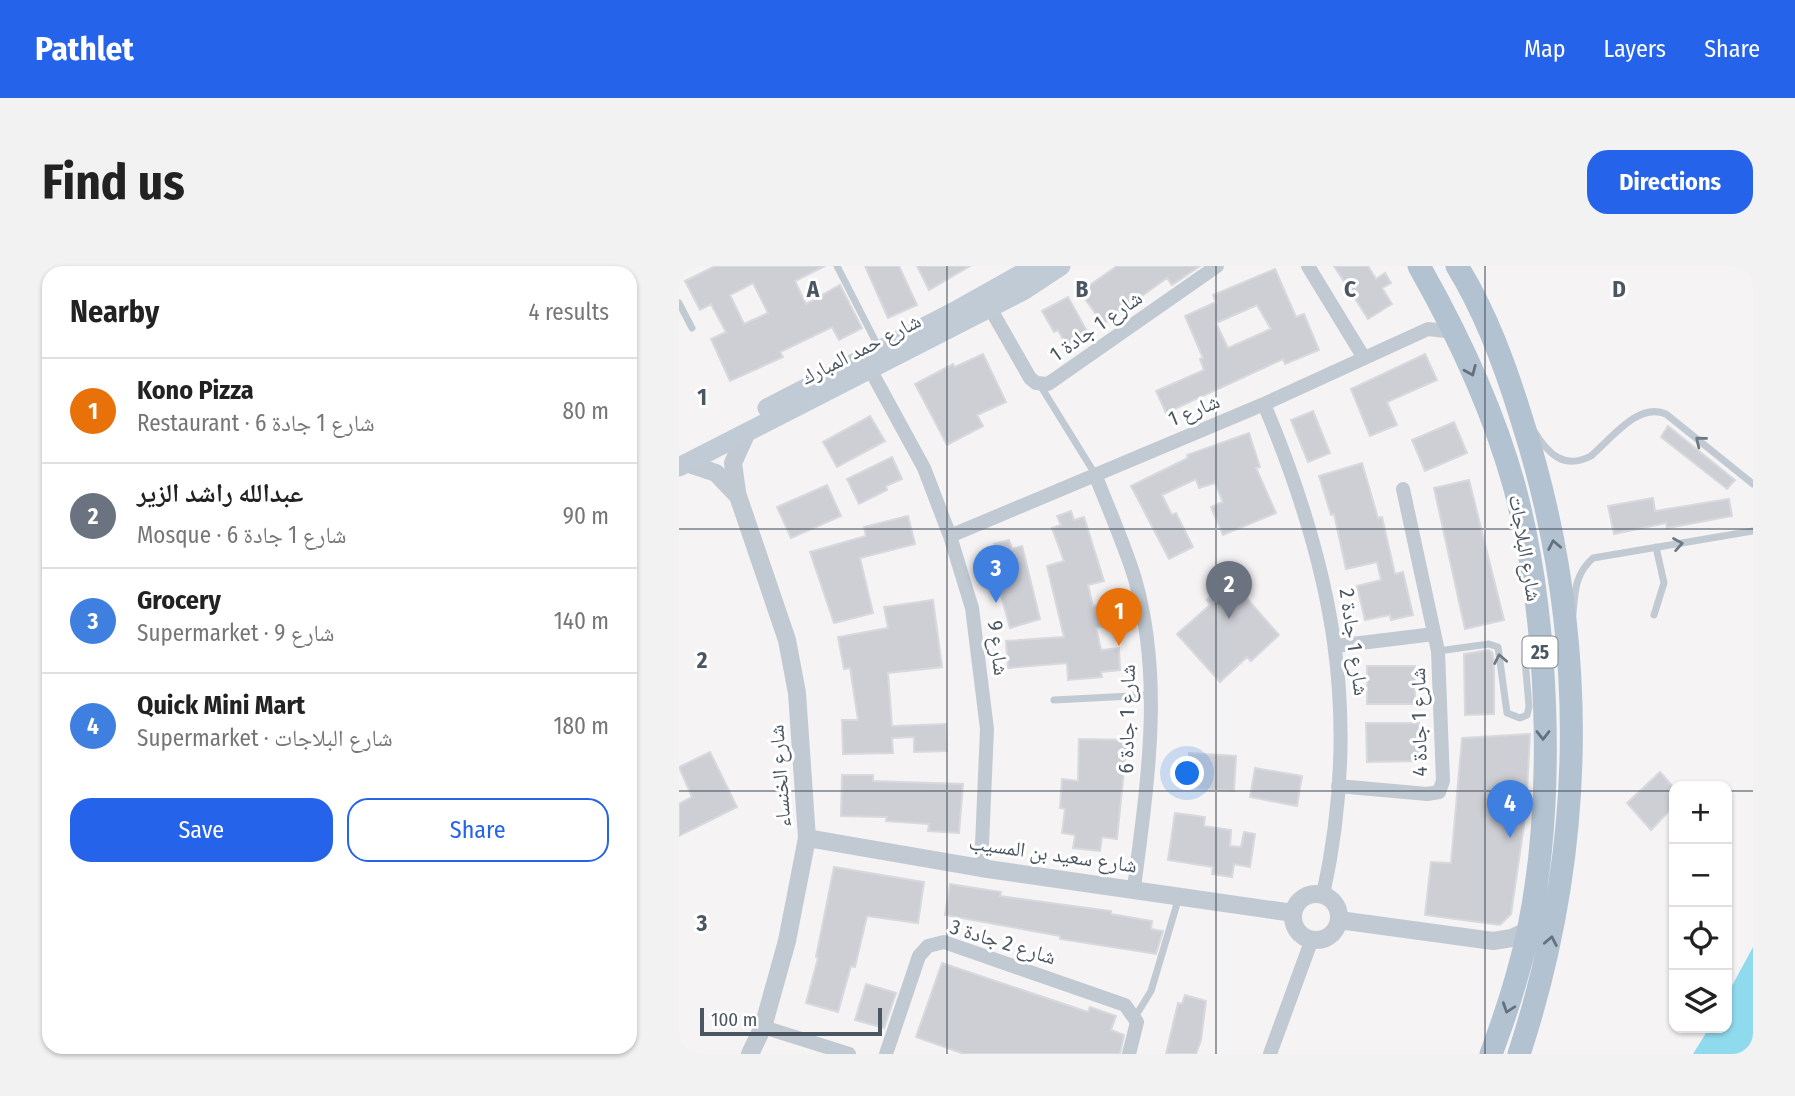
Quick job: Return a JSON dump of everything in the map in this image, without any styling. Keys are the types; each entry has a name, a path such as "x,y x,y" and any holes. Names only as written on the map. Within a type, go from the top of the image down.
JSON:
{"main road":[{"name":"شارع حمد المبارك","path":"681,461 879,348 953,312 1035,266"},
{"name":"شارع حمد المبارك","path":"681,461 747,432 870,371 990,308 1061,266"},
{"name":"شارع البلاجات","path":"1419,266 1454,332 1513,482 1531,558 1544,776 1529,929 1519,971 1491,1054"},
{"name":"شارع البلاجات","path":"1457,266 1490,330 1517,402 1551,528 1570,656 1571,783 1556,913 1543,976 1519,1054"}],"street":[{"name":"شارع 1 جادة 1","path":"990,308 1030,378 1040,385 1052,383 1217,266"},
{"path":"1308,266 1364,358"},
{"name":"شارع 1","path":"950,536 1264,404 1428,329 1454,332"},
{"name":"شارع 9","path":"870,371 924,468 950,536 972,608 987,729 981,868"},
{"name":"شارع 1 جادة 2","path":"1264,404 1288,462 1315,547 1336,646 1342,734 1338,786 1323,895"},
{"name":"شارع الخنساء","path":"747,432 733,463 737,496 787,640 797,693 807,838 787,941 763,1027 750,1054"},
{"name":"شارع الخنساء","path":"681,461 716,473 737,496"},
{"name":"شارع 1 جادة 6","path":"1095,474 1134,578 1145,629 1151,695 1150,757 1134,888"},
{"name":"شارع 1 جادة 4","path":"1338,786 1427,794 1439,792 1443,781 1438,652 1403,489"},
{"name":"شارع 1 جادة 4","path":"1336,646 1434,634"},
{"name":"شارع سعيد بن المسيب","path":"807,838 981,868 1293,913"},
{"path":"1323,895 1337,908 1339,920 1329,936 1312,939 1297,930 1293,913 1304,897 1323,895"},
{"path":"1339,920 1493,941 1512,937 1529,929"},
{"path":"1270,1054 1312,939"},
{"path":"1493,941 1508,954 1519,971"},
{"name":"شارع 2 جادة 3","path":"886,1054 919,956 927,946 939,942 950,943 1121,1002 1135,1017"},
{"path":"1129,1054 1137,1033 1135,1017"},
{"path":"763,1027 849,1054"}],"lane":[{"path":"837,266 879,348"},
{"path":"679,303 692,328"},
{"path":"1040,385 1095,474"},
{"path":"1517,402 1546,451 1559,460 1582,461 1642,412 1655,410 1666,414 1753,484"},
{"path":"1570,656 1575,585 1583,568 1593,558 1753,531"},
{"path":"1654,615 1664,583 1656,547"},
{"path":"1438,652 1489,644 1498,648 1507,713 1520,718 1527,715 1529,707 1527,648 1537,629"},
{"path":"1054,700 1151,695"},
{"path":"1135,1017 1151,991 1179,895"}],"water":[{"path":"1753,947 1753,1054 1693,1054 1706,1033 1732,1033 1732,986"}],"building":[{"path":"715,266 825,266 795,281 806,304 840,285 862,328 839,340 832,327 780,352 783,357 730,381 711,339 726,332 711,304 700,310 685,281","holes":["753,283 768,313 744,324 730,295"]},
{"path":"865,266 899,266 917,305 888,318"},
{"path":"917,266 970,266 929,290"},
{"path":"1117,266 1200,266 1172,285 1167,278 1103,324 1080,292"},
{"path":"1334,266 1368,266 1376,279 1385,273 1391,283 1382,288 1392,304 1368,319"},
{"path":"1275,269 1296,317 1304,314 1319,350 1285,364 1283,359 1166,413 1156,391 1204,370 1200,359 1203,358 1185,316 1216,302 1213,295","holes":["1257,305 1271,329 1228,348 1216,323"]},
{"path":"1068,297 1088,333 1066,345 1058,330 1054,332 1042,311"},
{"path":"983,354 1006,402 977,415 983,426 947,445 915,384 953,364 955,367"},
{"path":"1425,354 1437,380 1387,402 1397,425 1370,436 1351,389"},
{"path":"1313,411 1330,453 1308,462 1291,420"},
{"path":"870,416 885,441 837,467 823,442"},
{"path":"1454,422 1467,453 1425,471 1412,440"},
{"path":"1668,426 1735,480 1727,489 1661,437"},
{"path":"1249,433 1260,467 1256,468 1276,513 1223,535 1211,507 1223,502 1215,483 1199,488 1196,479 1162,495 1172,515 1176,513 1193,547 1169,559 1131,486 1188,458 1187,455"},
{"path":"892,457 902,479 859,504 847,479"},
{"path":"1362,463 1378,518 1382,517 1395,574 1403,572 1413,615 1391,620 1390,615 1365,620 1357,586 1381,580 1377,562 1346,569 1334,514 1331,515 1319,476"},
{"path":"1469,480 1504,620 1465,629 1434,488"},
{"path":"827,485 841,516 791,538 777,507"},
{"path":"1653,498 1655,511 1729,499 1732,516 1667,528 1666,523 1614,534 1608,506"},
{"path":"1071,511 1074,520 1084,517 1104,581 1088,585 1093,606 1109,603 1113,625 1096,628 1101,650 1119,648 1120,670 1101,672 1102,677 1068,680 1067,663 1008,668 1006,641 1064,637 1047,566 1064,561 1052,528 1061,525 1057,516"},
{"path":"908,516 915,544 860,558 873,613 834,623 810,552 866,536 864,527"},
{"path":"1009,540 1012,549 1022,546 1040,619 1010,628 990,556 997,554 994,544"},
{"path":"1229,578 1279,635 1251,661 1247,657 1220,682 1177,634 1210,605 1207,600"},
{"path":"933,600 942,667 888,673 892,726 946,724 947,751 914,752 914,737 892,738 893,753 843,754 842,720 858,720 850,668 844,669 838,637 888,628 884,607"},
{"path":"1488,650 1492,652 1494,660 1494,714 1465,715 1464,654"},
{"path":"1367,666 1415,666 1415,704 1367,704"},
{"path":"1366,723 1419,723 1420,761 1367,762"},
{"path":"1530,734 1526,811 1511,914 1500,925 1425,915 1431,862 1451,863 1462,738"},
{"path":"1079,739 1127,740 1117,839 1102,837 1100,851 1073,848 1075,835 1062,833 1065,809 1060,808 1062,779 1078,781"},
{"path":"710,752 737,807 679,836 679,804 692,797 679,767"},
{"path":"1189,753 1236,756 1234,791 1187,788"},
{"path":"1255,768 1302,776 1297,806 1250,797"},
{"path":"1660,772 1669,782 1669,811 1651,830 1627,803"},
{"path":"842,775 873,775 873,781 963,784 959,833 928,831 929,824 886,821 887,817 841,816"},
{"path":"1175,813 1205,817 1204,826 1231,830 1230,846 1241,847 1244,832 1255,834 1250,867 1234,864 1232,877 1212,874 1213,867 1168,860"},
{"path":"834,867 924,882 918,923 867,916 855,967 851,966 838,1012 806,1003 818,958 816,957"},
{"path":"950,884 1001,892 1000,896 1111,911 1111,914 1152,921 1151,929 1163,931 1156,954 1060,939 1060,936 945,915"},
{"path":"942,963 1088,1012 1090,1007 1116,1016 1111,1030 1124,1035 1120,1054 964,1054 916,1037"},
{"path":"866,984 896,993 884,1028 855,1020"},
{"path":"1185,995 1206,1001 1201,1040 1196,1054 1166,1054 1178,1003 1182,1004"}],"place":[{"name":"Grocery","path":"996,603"},
{"name":"عبدالله راشد الزير","path":"1229,619"},
{"name":"Kono Pizza","path":"1119,646"},
{"name":"Quick Mini Mart","path":"1510,838"}]}
